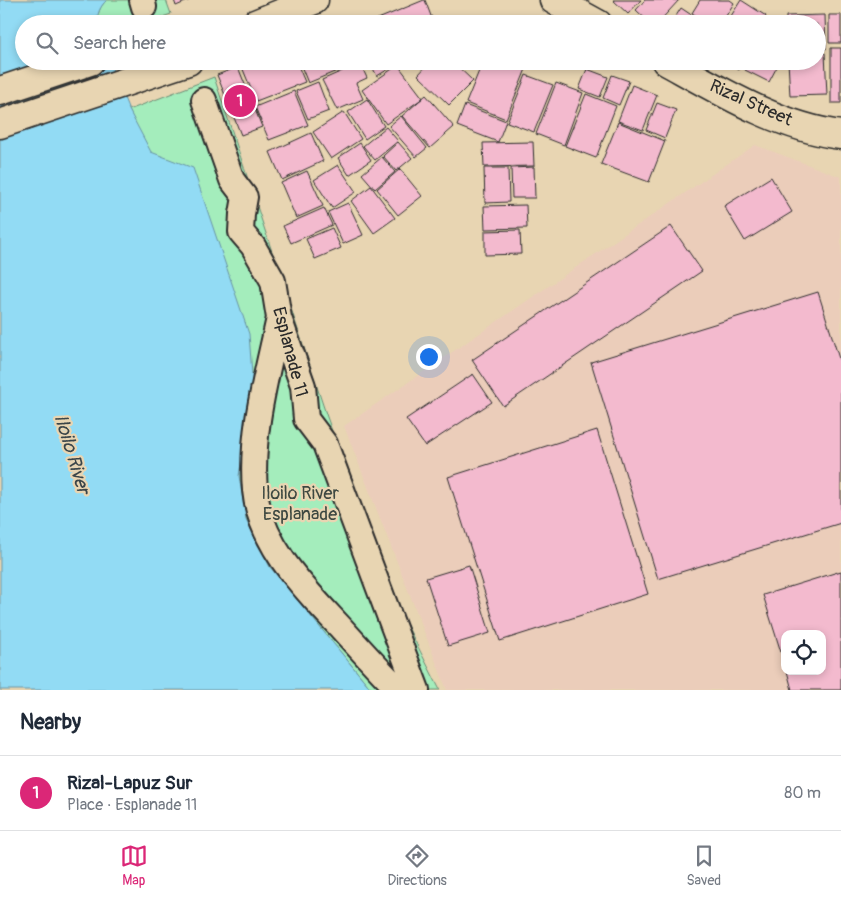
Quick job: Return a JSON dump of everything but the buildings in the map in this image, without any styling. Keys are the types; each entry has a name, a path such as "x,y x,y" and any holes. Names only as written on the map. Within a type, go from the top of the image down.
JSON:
{"main road":[{"path":"277,15 314,0"},
{"path":"554,0 582,15"},
{"path":"0,91 63,70"},
{"path":"0,124 164,70"},
{"name":"Rizal Street","path":"683,70 768,113 802,126 841,135"}],"street":[{"name":"Esplanade 11","path":"204,100 232,180 245,197 241,232 253,246 273,281 279,318 303,386 306,419 325,444 417,690"},
{"path":"279,318 264,389 254,455 255,491 262,521 274,547 292,573 392,683"}],"shaded area":[{"path":"755,145 841,177 841,690 447,690 344,426"}],"green space":[{"path":"107,0 166,0 171,14 98,15 102,5"},
{"name":"Iloilo River Esplanade","path":"214,77 327,417 390,592 440,690 372,690 270,567 246,519 239,476 253,388 129,110"}],"water":[{"name":"Iloilo River","path":"0,0 107,0 99,10 98,15 15,15 15,70 113,70 129,110 151,152 193,168 249,334 253,388 239,476 246,519 270,567 372,690 0,690"}],"place":[{"name":"Rizal-Lapuz Sur","path":"240,101"}]}
